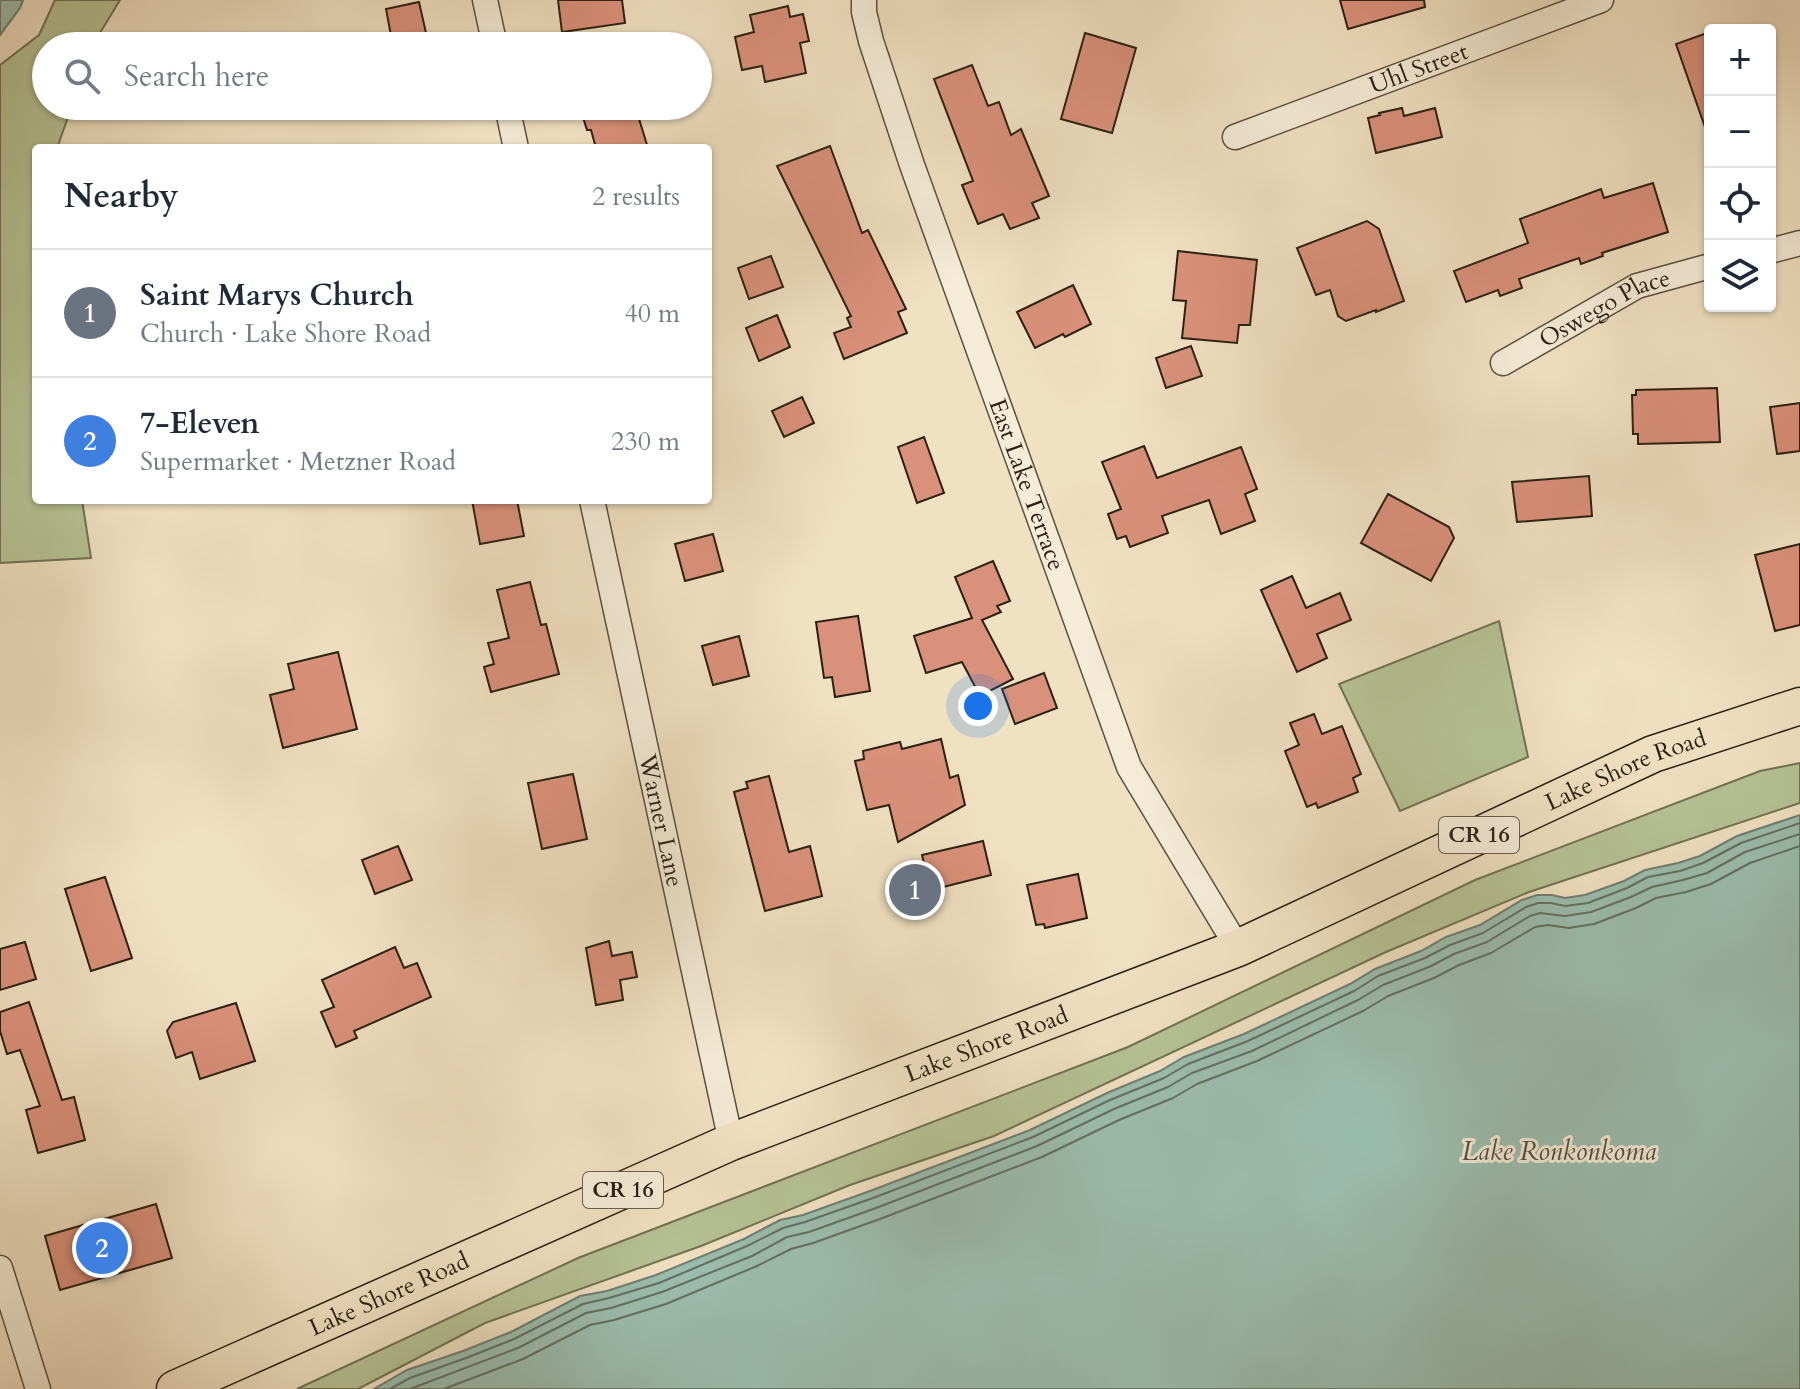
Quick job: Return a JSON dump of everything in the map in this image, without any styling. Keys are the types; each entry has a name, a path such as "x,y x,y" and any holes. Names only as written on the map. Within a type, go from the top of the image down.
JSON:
{"main road":[{"name":"Lake Shore Road","path":"175,1389 731,1142 1238,948 1653,754 1800,706"}],"street":[{"path":"485,0 492,32"},
{"name":"East Lake Terrace","path":"864,0 871,41 912,165 1129,767 1238,948"},
{"name":"Uhl Street","path":"1235,137 1601,0"},
{"path":"510,120 515,144"},
{"path":"1776,249 1800,243"},
{"name":"Oswego Place","path":"1503,363 1637,286 1704,268"},
{"name":"Warner Lane","path":"593,504 731,1142"},
{"path":"0,1268 38,1389"}],"shaded area":[{"path":"55,0 120,0 101,32 40,32"},
{"path":"32,40 32,120 67,120 58,144 32,144 32,504 83,504 91,558 0,563 0,65"},
{"path":"1499,621 1528,757 1400,811 1339,684"},
{"path":"1800,763 1800,803 1529,892 1386,952 994,1136 850,1185 701,1246 485,1323 358,1389 297,1389 578,1258 1128,1047 1475,880 1760,771"}],"water":[{"path":"0,0 23,0 0,35"},
{"name":"Lake Ronkonkoma","path":"1800,815 1800,1389 374,1389 407,1370 511,1332 580,1296 656,1275 744,1239 780,1220 870,1191 1030,1130 1184,1057 1244,1034 1375,969 1480,925 1522,900 1537,895 1565,898 1585,895 1645,870 1700,856 1737,836"}],"building":[{"path":"558,0 622,0 625,23 562,32"},
{"path":"1340,0 1424,0 1425,7 1348,29"},
{"path":"419,2 426,32 390,32 386,9"},
{"path":"788,6 790,17 803,14 809,41 800,43 806,73 765,82 762,66 742,70 735,37 754,32 750,15"},
{"path":"1085,33 1136,48 1112,133 1061,119"},
{"path":"1704,34 1704,124 1676,44"},
{"path":"972,65 988,106 999,102 1011,135 1021,129 1049,196 1032,203 1039,218 1010,229 1003,214 978,224 962,185 973,181 934,79"},
{"path":"1402,108 1404,116 1435,108 1442,137 1376,153 1368,118"},
{"path":"584,120 639,120 647,144 595,144 591,130 587,130"},
{"path":"830,146 862,233 868,230 906,309 898,312 907,333 844,359 834,333 851,327 847,318 851,316 777,166"},
{"path":"1653,183 1668,232 1602,253 1603,256 1581,264 1579,258 1519,279 1522,288 1500,296 1498,290 1466,302 1454,271 1528,243 1520,219 1601,189 1604,198"},
{"path":"1367,221 1379,229 1404,301 1346,321 1338,316 1330,290 1316,295 1297,248"},
{"path":"1178,251 1257,260 1250,325 1239,325 1237,343 1182,338 1186,301 1173,300"},
{"path":"771,256 783,287 749,299 738,268"},
{"path":"1073,285 1091,324 1035,348 1017,312"},
{"path":"777,315 790,347 759,361 746,328"},
{"path":"1191,346 1202,376 1166,388 1156,358"},
{"path":"1717,388 1720,442 1638,444 1638,434 1633,434 1632,395 1636,395 1636,390"},
{"path":"802,397 814,423 784,437 772,411"},
{"path":"1800,403 1800,451 1777,454 1770,407"},
{"path":"924,437 944,493 917,503 898,447"},
{"path":"1144,446 1157,478 1241,447 1257,489 1245,494 1255,521 1221,534 1209,500 1162,516 1168,533 1130,547 1126,536 1117,539 1108,514 1121,509 1102,462"},
{"path":"1589,476 1592,516 1517,522 1512,482"},
{"path":"1388,494 1449,527 1454,538 1431,581 1361,543"},
{"path":"473,504 518,504 524,536 480,544"},
{"path":"713,534 723,571 685,581 675,544"},
{"path":"1800,544 1800,625 1775,631 1755,555"},
{"path":"993,561 1010,601 997,606 1001,612 982,620 1013,679 980,696 962,662 926,673 914,636 972,618 955,577"},
{"path":"1292,576 1306,608 1340,593 1351,620 1317,634 1327,658 1297,672 1261,590"},
{"path":"530,582 541,625 546,624 559,674 491,692 484,667 494,664 488,643 509,638 497,590"},
{"path":"858,616 870,691 835,697 832,677 824,678 816,622"},
{"path":"739,636 749,676 713,685 702,646"},
{"path":"338,652 357,729 283,748 270,695 294,689 288,664"},
{"path":"1044,673 1057,708 1015,724 1002,689"},
{"path":"1314,714 1322,734 1342,726 1361,774 1353,778 1358,792 1318,808 1316,803 1307,807 1285,751 1299,745 1290,723"},
{"path":"941,739 950,778 958,775 965,805 898,842 889,805 867,810 855,761 864,759 863,751 900,742 902,749"},
{"path":"573,774 587,839 542,849 528,783"},
{"path":"769,776 789,852 810,846 822,896 765,911 734,792 748,788 746,782"},
{"path":"983,841 991,875 931,890 922,855"},
{"path":"398,846 412,880 375,894 362,860"},
{"path":"1078,874 1087,918 1045,928 1044,924 1036,925 1027,885"},
{"path":"105,877 132,958 91,971 65,889"},
{"path":"609,941 612,956 632,952 637,977 620,980 623,1000 596,1005 586,948"},
{"path":"25,942 36,979 0,990 0,949"},
{"path":"395,947 404,968 417,963 431,997 354,1031 357,1038 336,1047 321,1012 334,1007 322,980"},
{"path":"29,1002 62,1100 74,1097 85,1140 38,1153 26,1110 40,1106 20,1050 7,1054 0,1031 0,1012"},
{"path":"236,1003 255,1061 200,1079 192,1052 176,1058 167,1031 173,1022"},
{"path":"156,1204 172,1258 60,1290 45,1236"}],"place":[{"name":"Saint Marys Church","path":"915,890"},
{"name":"7-Eleven","path":"102,1248"}]}
